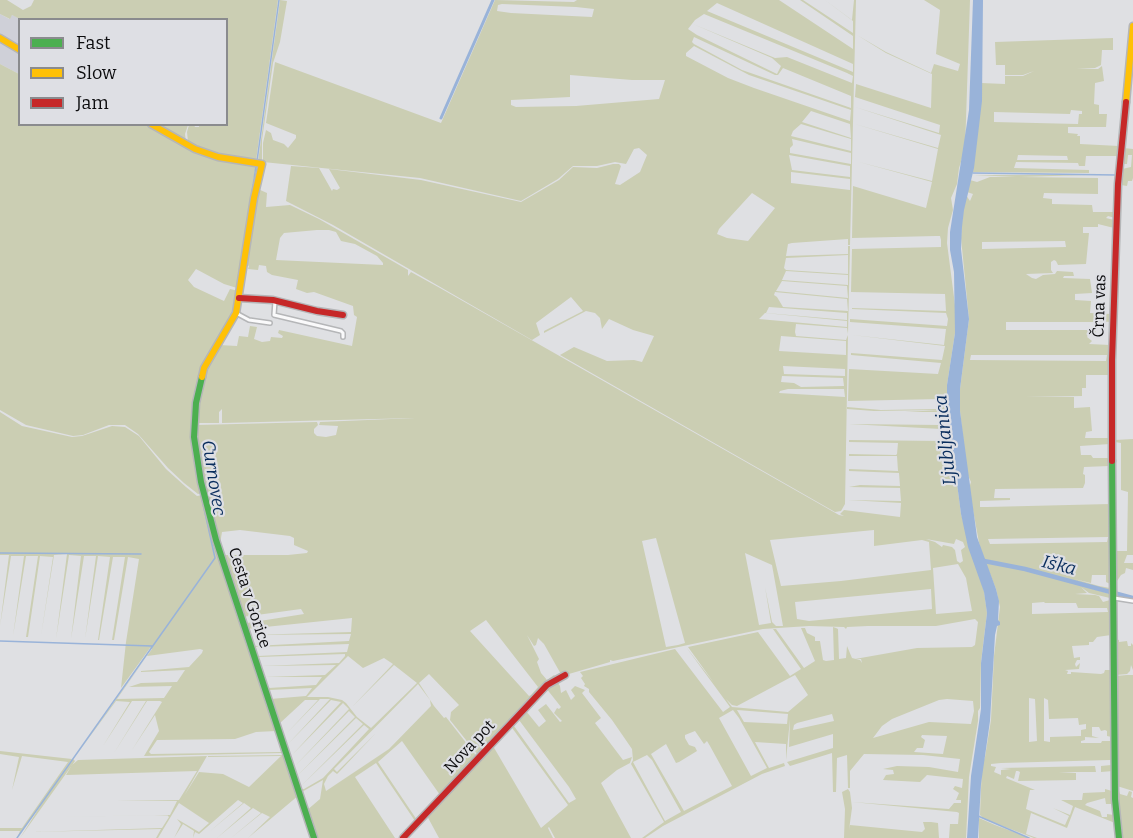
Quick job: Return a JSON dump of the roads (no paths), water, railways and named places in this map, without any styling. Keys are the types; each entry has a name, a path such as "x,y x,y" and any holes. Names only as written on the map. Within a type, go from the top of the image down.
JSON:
{"street":[{"name":"Črna vas","path":"1119,838 1115,800 1112,594 1112,338 1119,170 1133,26"},
{"path":"0,38 18,49"},
{"name":"Cesta v Gorice","path":"155,126 195,149 218,157 262,164 254,198 236,313 204,369 196,403 195,448 216,540 314,838"},
{"path":"239,298 275,301 343,315"},
{"path":"275,301 274,315 341,331 343,337"},
{"path":"236,313 249,320 270,323"},
{"path":"1112,594 1133,601"},
{"name":"Nova pot","path":"403,838 548,685 561,676"}],"water":[{"path":"973,0 983,0 982,101 974,168 962,227 961,249 969,319 960,389 960,411 977,537 996,589 1000,625 997,626 995,635 990,721 981,784 978,838 967,838 971,776 981,709 981,663 987,613 984,592 968,547 961,514 947,407 947,385 955,333 954,272 950,232 969,110"}],"waterway":[{"name":"Curnovec","path":"257,161 279,0"},
{"path":"441,118 493,0"},
{"name":"Curnovec","path":"237,291 256,166"},
{"path":"973,173 1116,175"},
{"name":"Curnovec","path":"202,366 210,352"},
{"name":"Curnovec","path":"194,401 201,371"},
{"name":"Curnovec","path":"192,428 193,409"},
{"name":"Curnovec","path":"193,448 198,479"},
{"name":"Curnovec","path":"17,838 215,558 199,486"},
{"path":"0,553 141,554"},
{"name":"Iška","path":"979,560 1025,569 1133,598"},
{"path":"0,641 152,646"},
{"path":"978,816 1029,838"}],"water label":[{"name":"Ljubljanica","path":"946,440"}]}
